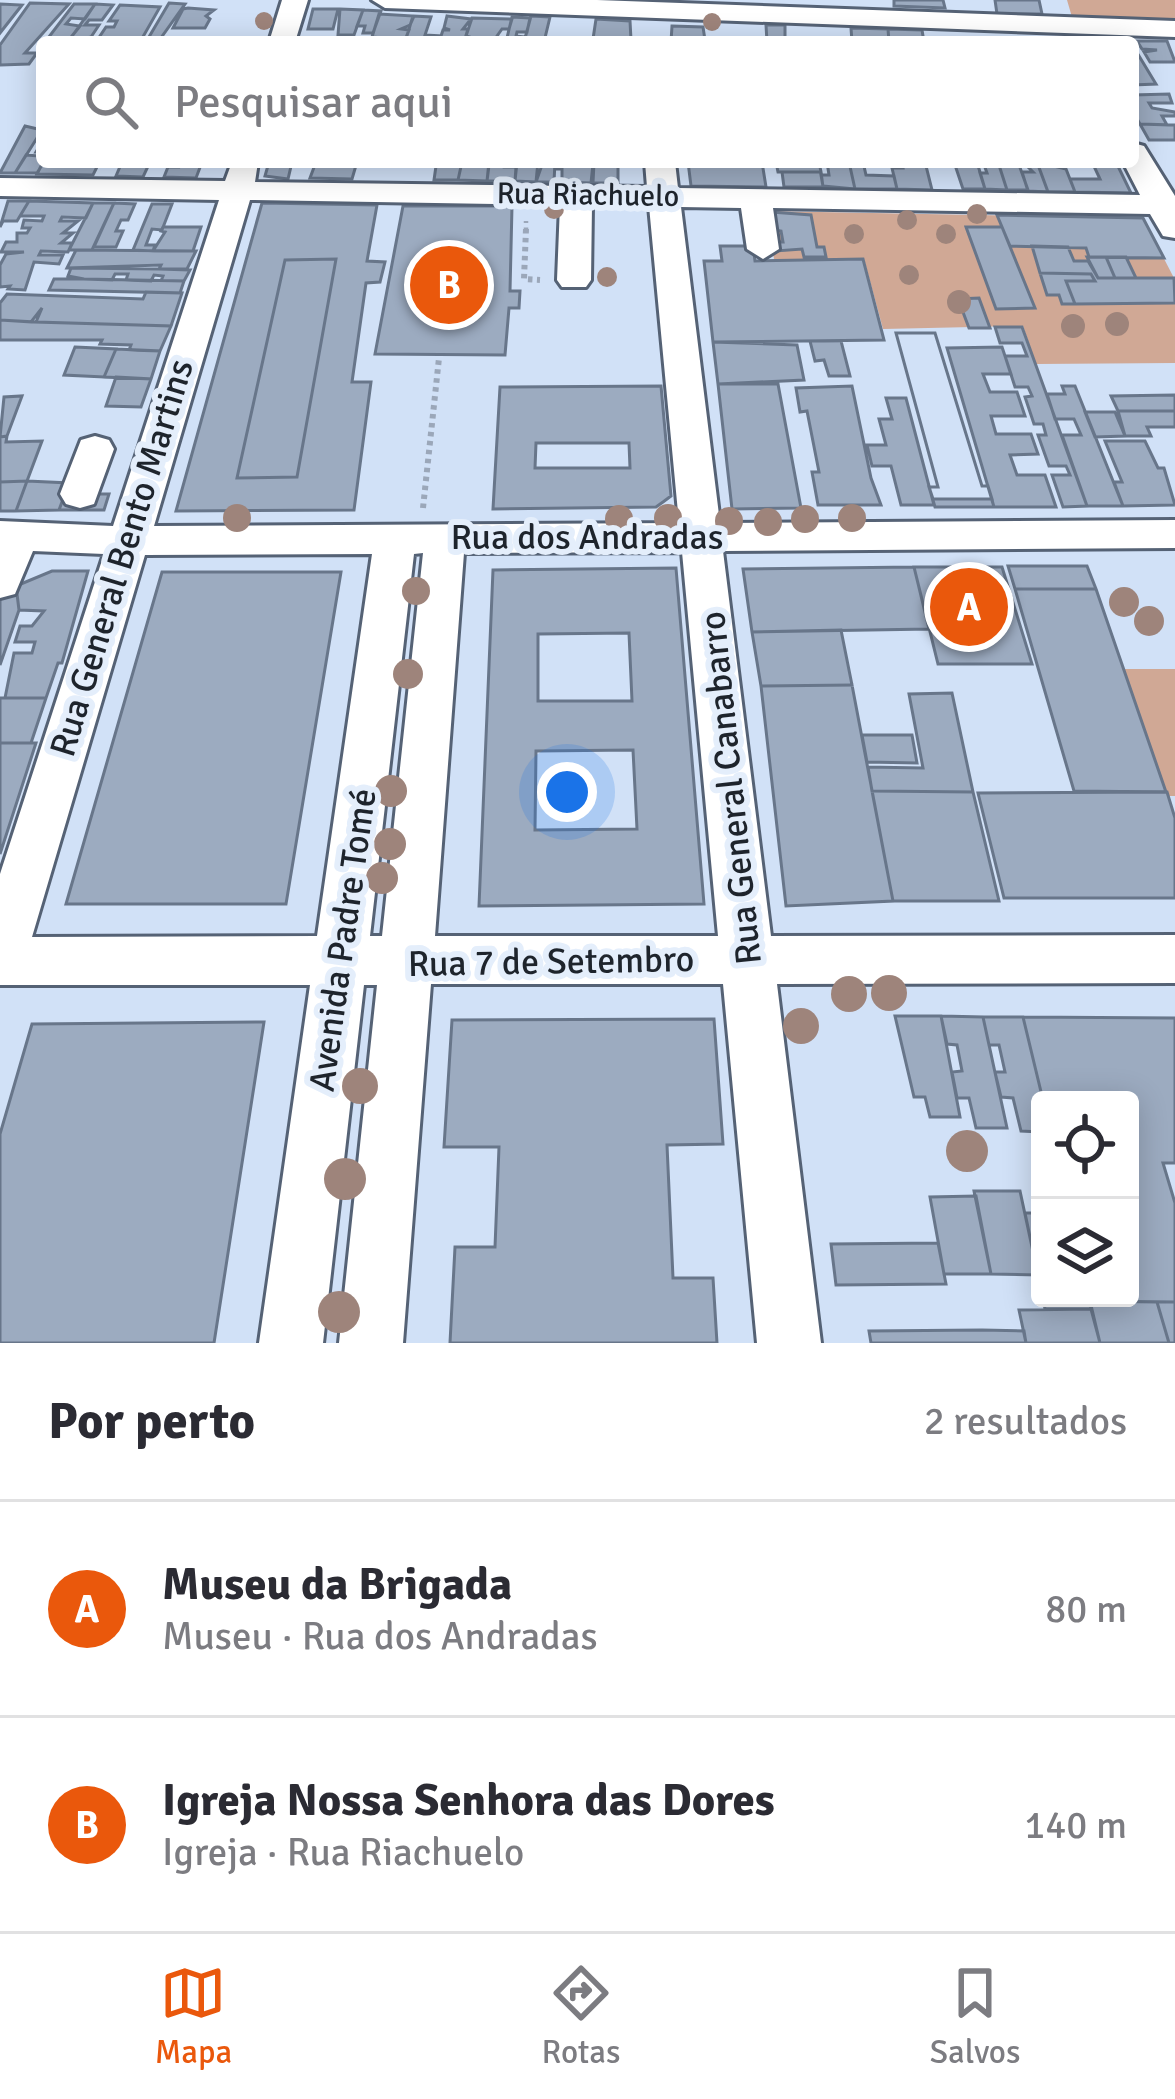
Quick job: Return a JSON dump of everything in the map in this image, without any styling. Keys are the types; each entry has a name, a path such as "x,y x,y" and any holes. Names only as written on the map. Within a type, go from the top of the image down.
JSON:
{"street":[{"path":"284,36 295,0"},
{"path":"385,0 650,11 711,6 1072,35 1175,29"},
{"path":"1060,0 1072,35"},
{"path":"650,11 652,36"},
{"path":"1139,162 1170,214"},
{"name":"Rua Riachuelo","path":"0,187 242,176 576,195 661,179 756,198 1170,214"},
{"name":"Rua General Bento Martins","path":"0,958 125,541 242,176"},
{"name":"Rua General Canabarro","path":"661,179 704,536 789,1343"},
{"path":"574,280 576,195"},
{"path":"756,198 763,249"},
{"path":"73,513 95,449"},
{"name":"Rua dos Andradas","path":"9,534 73,513 125,541 421,528 704,536 1175,534"},
{"name":"Avenida Padre Tomé","path":"291,1343 372,725 421,528"},
{"name":"Avenida Padre Tomé","path":"371,1343 430,726 421,528"},
{"path":"0,583 9,534"},
{"path":"372,725 430,726"},
{"name":"Rua 7 de Setembro","path":"0,958 405,964 1175,959"},
{"path":"300,1268 377,1267"}],"path":[{"path":"524,280 528,195"},
{"path":"421,528 439,358"}],"shaded area":[{"path":"1067,0 1175,0 1175,25 1074,24"},
{"path":"766,211 1143,218 1175,280 1175,363 1036,364 1023,326 883,329 864,259 774,259"},
{"path":"1122,669 1175,669 1175,796 1166,796"}],"building":[{"path":"894,0 943,0 945,8 894,6"},
{"path":"995,0 1039,0 1042,14 997,14"},
{"path":"30,3 69,4 36,36 25,53 36,53 29,64 0,65 0,45"},
{"path":"169,3 185,4 162,36 150,36"},
{"path":"0,4 22,5 0,33"},
{"path":"74,4 95,4 85,19 71,18 66,24 80,26 72,36 50,36"},
{"path":"95,4 113,5 102,20 89,20 85,25 99,25 92,36 72,36"},
{"path":"120,5 160,7 143,36 100,36 117,21 109,21"},
{"path":"183,9 214,10 206,16 210,19 205,28 173,28"},
{"path":"313,9 338,9 333,29 308,29"},
{"path":"340,9 363,10 354,35 338,35"},
{"path":"363,10 381,11 373,33 363,33 365,26 357,26"},
{"path":"379,14 414,16 401,29 409,30 407,36 372,36"},
{"path":"413,16 431,17 425,35 441,36 407,36"},
{"path":"447,16 471,19 463,29 468,29 466,36 441,36 443,30 450,30 444,28"},
{"path":"531,16 550,17 545,36 526,36"},
{"path":"512,17 530,18 527,32 507,36"},
{"path":"472,18 512,19 509,29 497,36 466,36"},
{"path":"596,19 630,21 631,36 593,36"},
{"path":"766,25 785,25 785,36 767,36"},
{"path":"672,26 703,27 704,36 671,36"},
{"path":"851,28 888,29 889,36 852,36"},
{"path":"888,29 922,30 923,36 889,36"},
{"path":"1139,41 1167,41 1175,62 1150,62 1144,52 1157,50 1142,49"},
{"path":"1139,56 1156,84 1139,85"},
{"path":"1169,94 1172,103 1149,103 1175,116 1162,116 1167,125 1140,124 1139,95"},
{"path":"1140,124 1175,125 1175,140 1149,140"},
{"path":"25,126 36,129 36,140 15,173 0,173"},
{"path":"26,155 36,156 36,168 40,168 37,173 15,173"},
{"path":"40,168 96,168 93,175 37,174"},
{"path":"119,168 147,168 143,177 116,176"},
{"path":"168,168 200,168 196,178 164,177"},
{"path":"267,168 291,168 288,179 265,176"},
{"path":"314,168 355,168 352,179 310,178"},
{"path":"436,168 461,168 458,180 434,180"},
{"path":"461,168 488,168 487,181 458,180"},
{"path":"489,168 516,168 515,181 487,181"},
{"path":"516,168 537,168 536,182 515,181"},
{"path":"541,168 555,168 554,182 536,182"},
{"path":"593,168 591,183 562,182 562,169 555,169"},
{"path":"594,168 618,168 618,183 593,183"},
{"path":"689,168 763,168 766,187 691,186"},
{"path":"777,168 820,168 821,172 778,172"},
{"path":"828,168 850,168 855,189 823,186 821,175 829,175"},
{"path":"850,168 864,168 866,175 894,176 897,189 855,189"},
{"path":"892,168 926,168 932,190 897,189"},
{"path":"956,168 979,168 985,189 963,189"},
{"path":"985,168 1000,168 1007,190 985,189 980,173 987,173"},
{"path":"1000,168 1020,168 1028,190 1007,190"},
{"path":"1029,168 1039,168 1048,192 1028,191 1022,172 1033,172"},
{"path":"1039,168 1066,169 1075,192 1048,192"},
{"path":"1095,168 1119,168 1131,193 1075,192 1070,179 1100,179"},
{"path":"782,172 821,172 823,187 784,187"},
{"path":"8,201 29,201 17,221 3,221 0,227"},
{"path":"29,201 93,203 86,218 62,217 60,221 78,221 63,233 73,233 61,243 72,243 68,252 41,251 39,255 63,255 59,264 34,262 25,290 0,287 0,265 6,254 24,252 1,252 6,242 17,242 17,233 27,233 30,228 22,228 24,220 42,221 44,216 20,216"},
{"path":"93,203 114,203 92,250 69,250"},
{"path":"114,203 135,204 116,231 123,231 116,247 94,247"},
{"path":"262,203 377,205 367,261 385,262 380,282 366,283 352,382 371,382 354,510 176,511","holes":["336,259 297,477 237,478 285,260"]},
{"path":"152,204 172,204 162,230 152,229 146,245 155,245 153,251 133,250"},
{"path":"403,206 512,206 510,291 520,291 519,308 509,308 505,355 375,354"},
{"path":"771,212 811,215 817,247 824,247 826,257 804,257 802,249 776,251 774,242 783,242 781,231 774,230"},
{"path":"997,215 1143,218 1164,258 1089,257 1086,248 1010,246"},
{"path":"163,227 201,227 193,251 153,251 165,232"},
{"path":"966,227 1002,227 1035,308 996,309"},
{"path":"720,246 753,246 755,261 863,259 884,340 713,342 704,261 722,261"},
{"path":"1032,246 1068,247 1074,261 1088,261 1098,278 1174,278 1175,303 1075,304 1066,281 1095,281 1091,274 1040,273"},
{"path":"76,250 196,251 187,269 159,269 161,265 67,268"},
{"path":"1087,257 1106,257 1115,278 1098,278"},
{"path":"1106,257 1126,257 1136,278 1115,278"},
{"path":"336,259 297,477 237,478 285,260"},
{"path":"71,268 190,270 184,281 161,281 163,276 154,275 151,281 126,280 128,274 115,274 112,280 84,279 68,276"},
{"path":"1040,273 1091,274 1095,281 1066,281 1075,304 1062,304 1059,295 1047,295"},
{"path":"54,279 184,281 180,293 49,290"},
{"path":"146,292 182,293 171,326 36,322 42,308 31,322 0,320 0,303 7,294 143,299"},
{"path":"979,298 990,328 969,328 958,299"},
{"path":"0,320 171,326 160,351 129,350 131,345 100,344 102,340 0,340"},
{"path":"995,327 1022,327 1087,506 1063,507 1052,475 1070,475 1066,466 1049,466 1038,435 1046,435 1043,424 1034,424 1025,397 1032,396 1028,387 1015,387 1005,356 1027,356 1022,343 1000,343"},
{"path":"896,333 935,333 982,486 988,486 992,499 933,499 929,487 938,487"},
{"path":"896,333 935,333 982,486 988,486 994,507 935,507 929,487 938,487"},
{"path":"810,341 841,341 850,376 829,376 824,360 815,361"},
{"path":"713,342 797,345 804,380 718,384"},
{"path":"75,347 116,349 104,377 64,375"},
{"path":"1002,347 1011,374 983,374 990,392 1017,392 1025,416 991,416 996,434 1031,434 1038,454 1010,455 1017,475 1045,475 1056,507 994,507 947,348"},
{"path":"116,349 160,351 151,379 104,377"},
{"path":"116,377 151,379 141,407 106,406"},
{"path":"718,384 778,384 801,508 732,509"},
{"path":"661,386 671,496 656,507 493,509 500,387","holes":["536,443 629,443 630,468 535,468"]},
{"path":"852,386 881,505 818,505 812,472 819,472 807,411 800,412 796,388"},
{"path":"1062,386 1075,386 1123,506 1087,506 1062,435 1081,435 1074,419 1055,419 1047,394 1065,394"},
{"path":"1175,395 1175,411 1118,411 1111,396"},
{"path":"22,396 7,436 0,437 4,397"},
{"path":"886,398 906,398 934,505 901,505 891,466 872,466 867,445 886,445 879,419 892,419"},
{"path":"1118,411 1175,411 1175,427 1147,427 1151,436 1125,436"},
{"path":"1085,412 1115,412 1125,436 1095,437"},
{"path":"7,436 6,442 42,441 27,481 0,482 0,437"},
{"path":"1105,441 1145,441 1158,468 1164,468 1175,505 1123,506 1114,482 1122,482"},
{"path":"27,481 16,511 0,511 0,482"},
{"path":"27,481 69,483 59,510 16,511"},
{"path":"65,494 109,494 104,510 59,510"},
{"path":"1008,566 1087,566 1096,589 1015,589"},
{"path":"914,567 929,629 752,632 743,569"},
{"path":"914,567 1002,567 1032,664 938,664"},
{"path":"676,568 704,904 479,906 493,570","holes":["629,633 632,701 538,701 538,634","633,750 637,829 535,830 536,751"]},
{"path":"52,571 88,571 62,663 58,663 46,698 5,698 14,653 32,653 35,642 15,642 20,626 32,626 44,611 19,610 16,586"},
{"path":"162,572 341,572 286,904 66,904"},
{"path":"16,586 19,610 0,665 0,587"},
{"path":"1015,589 1096,589 1166,792 1074,791"},
{"path":"841,630 852,685 761,686 752,632"},
{"path":"852,685 893,901 786,906 761,686"},
{"path":"952,693 973,792 872,791 868,767 923,768 909,694"},
{"path":"0,698 46,698 31,743 0,743"},
{"path":"862,735 912,735 917,763 867,762"},
{"path":"0,743 36,743 0,854"},
{"path":"872,791 973,792 999,901 893,901"},
{"path":"1167,792 1175,818 1175,898 1004,898 978,793"},
{"path":"895,1016 941,1016 960,1117 930,1117 925,1097 914,1097"},
{"path":"941,1016 983,1017 1007,1128 976,1128 969,1098 957,1098 952,1072 962,1071 957,1045 947,1044"},
{"path":"983,1017 1023,1017 1041,1091 1031,1091 1031,1132 1021,1131 1013,1098 1001,1097 995,1072 1005,1072 999,1045 989,1045"},
{"path":"1023,1017 1175,1018 1175,1163 1163,1163 1175,1203 1175,1302 1139,1302 1139,1091 1041,1091"},
{"path":"714,1019 723,1144 667,1145 673,1278 713,1278 717,1343 450,1343 455,1247 495,1247 499,1147 444,1147 452,1020"},
{"path":"264,1022 214,1343 0,1343 0,1134 32,1024"},
{"path":"974,1191 1020,1191 1031,1242 1031,1275 991,1274"},
{"path":"976,1196 991,1274 944,1274 930,1197"},
{"path":"938,1243 946,1284 836,1285 831,1244"},
{"path":"1139,1302 1157,1302 1169,1343 1100,1343 1091,1307 1139,1307"},
{"path":"1157,1302 1175,1302 1175,1343 1169,1343"},
{"path":"1045,1307 1091,1309 1045,1309"},
{"path":"1091,1309 1100,1343 1026,1343 1019,1310"},
{"path":"869,1331 1024,1331 1026,1343 871,1343"}],"place":[{"name":"Igreja Nossa Senhora das Dores","path":"449,285"},
{"name":"Museu da Brigada","path":"969,607"}]}
